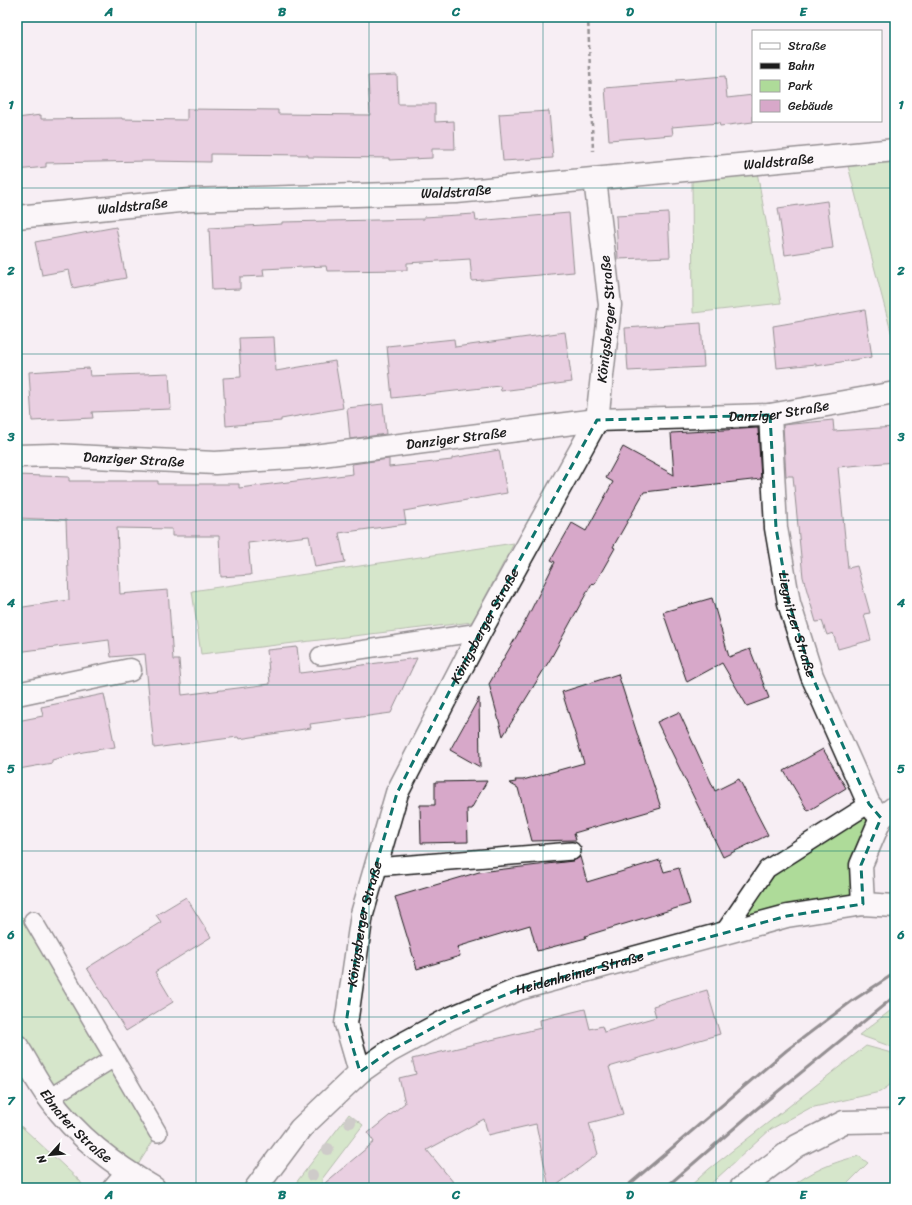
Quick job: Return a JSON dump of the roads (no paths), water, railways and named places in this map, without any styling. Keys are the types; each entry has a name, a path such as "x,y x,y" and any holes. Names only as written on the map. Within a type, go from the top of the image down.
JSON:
{"street":[{"name":"Waldstraße","path":"17,217 190,200 456,192 895,150"},
{"name":"Königsberger Straße","path":"360,1072 346,1024 362,914 397,793 480,632 597,420 610,305 594,179"},
{"name":"Danziger Straße","path":"17,456 54,454 215,463 306,457 597,420 770,415 895,393"},
{"name":"Liegnitzer Straße","path":"770,415 776,528 789,603 812,676 881,810"},
{"path":"17,694 130,670"},
{"path":"862,904 861,865 881,810"},
{"name":"Heidenheimer Straße","path":"256,1188 300,1129 360,1072 390,1051 449,1019 519,989 787,916 862,904 895,906"},
{"name":"Ebnater Straße","path":"17,1046 49,1098 121,1180 154,1188"},
{"path":"741,1188 797,1146 844,1122 894,1115"}],"lane":[{"path":"320,656 480,632"},
{"path":"724,932 767,869 881,810"},
{"path":"376,867 572,851"},
{"path":"33,920 158,1133"},
{"path":"49,1098 114,1058"}],"railway":[{"path":"625,1188 787,1050 852,1001 895,973"},
{"path":"665,1188 754,1111 895,996"}]}
